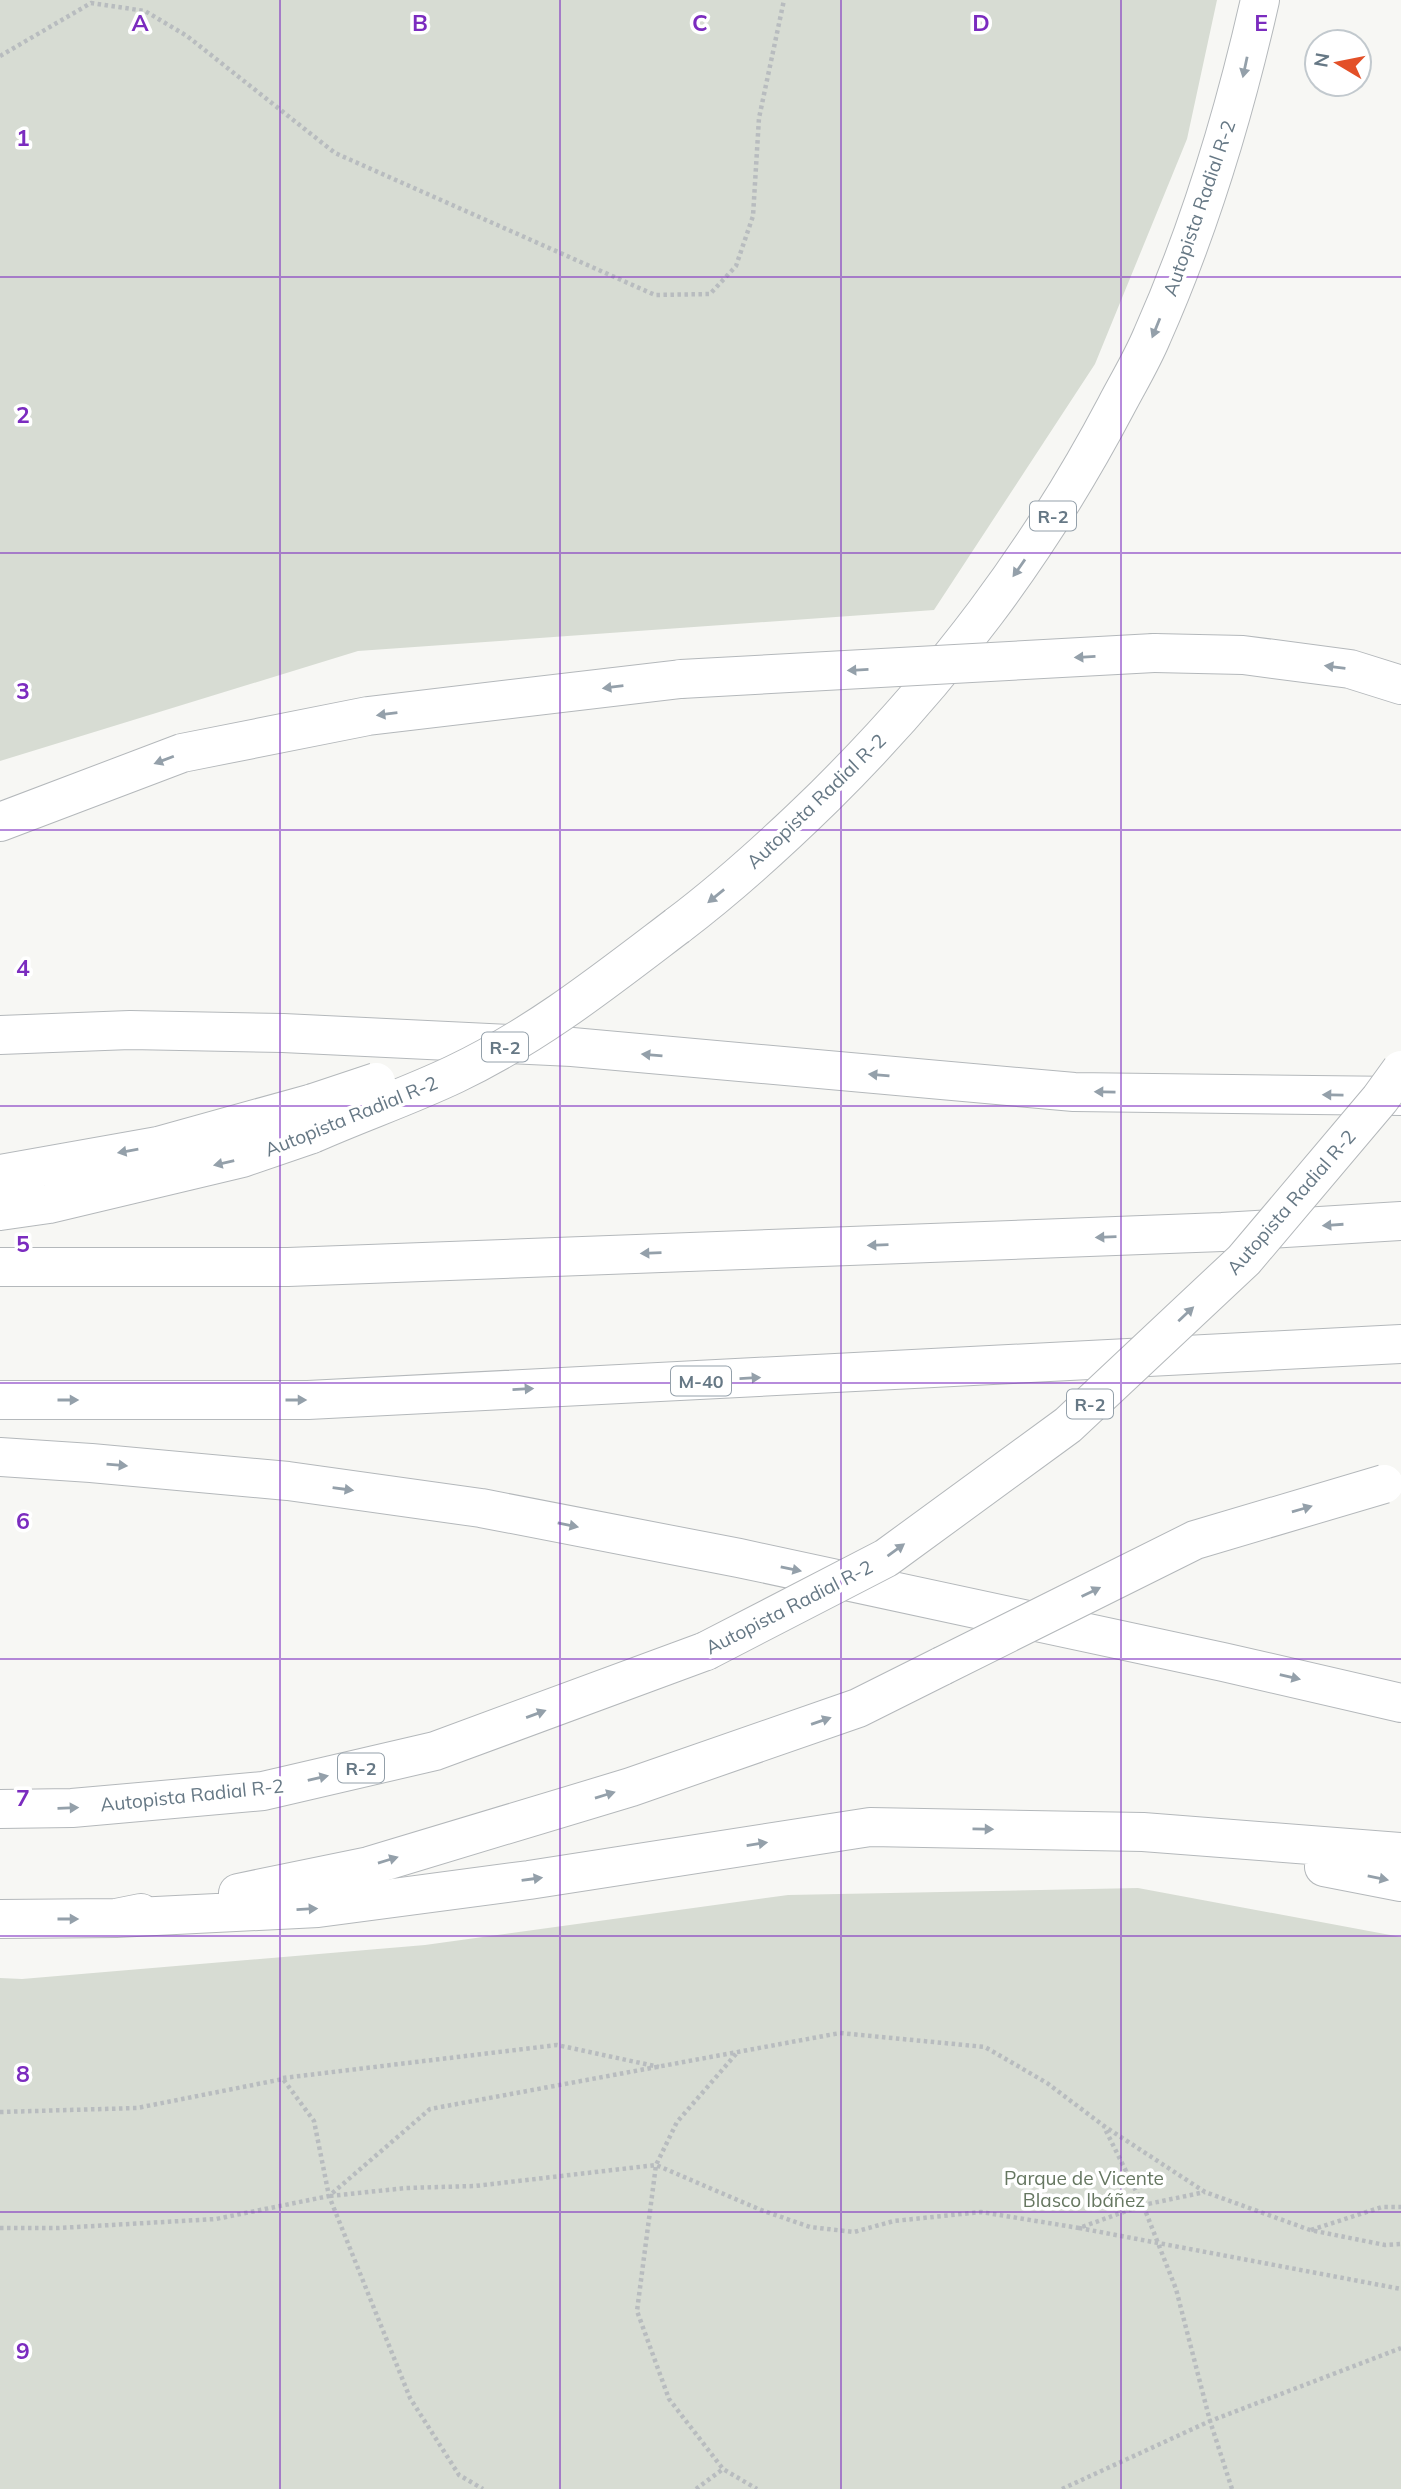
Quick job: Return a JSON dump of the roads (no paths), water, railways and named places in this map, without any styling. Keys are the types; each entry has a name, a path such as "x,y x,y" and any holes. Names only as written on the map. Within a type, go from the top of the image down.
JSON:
{"highway":[{"name":"Autopista Radial R-2","path":"0,1211 49,1204 242,1158 312,1118 455,1074 522,1038 576,1004 718,895 786,834 912,705 986,614 1081,473 1151,338 1195,231 1242,81 1260,0"},
{"path":"0,822 181,753 368,716 681,679 1154,653 1243,655 1350,669 1401,685"},
{"path":"0,1035 130,1030 296,1034 572,1047 1074,1092 1401,1096"},
{"name":"Autopista Radial R-2","path":"0,1809 72,1808 263,1791 435,1751 706,1651 886,1558 1068,1425 1244,1260 1380,1099 1401,1070"},
{"path":"0,1174 312,1118"},
{"path":"0,1267 288,1267 1222,1232 1401,1221"},
{"name":"M-40","path":"0,1400 308,1400 1401,1344"},
{"path":"0,1457 288,1481 481,1508 766,1564 1401,1703"},
{"path":"116,1918 369,1866 631,1787 858,1709 1195,1540 1393,1483"},
{"path":"0,1919 116,1918 318,1908 529,1880 870,1827 1143,1832 1401,1852"},
{"path":"1143,1832 1401,1882"}],"park label":[{"name":"Parque de Vicente Blasco Ibáñez","path":"1084,2189"}]}
